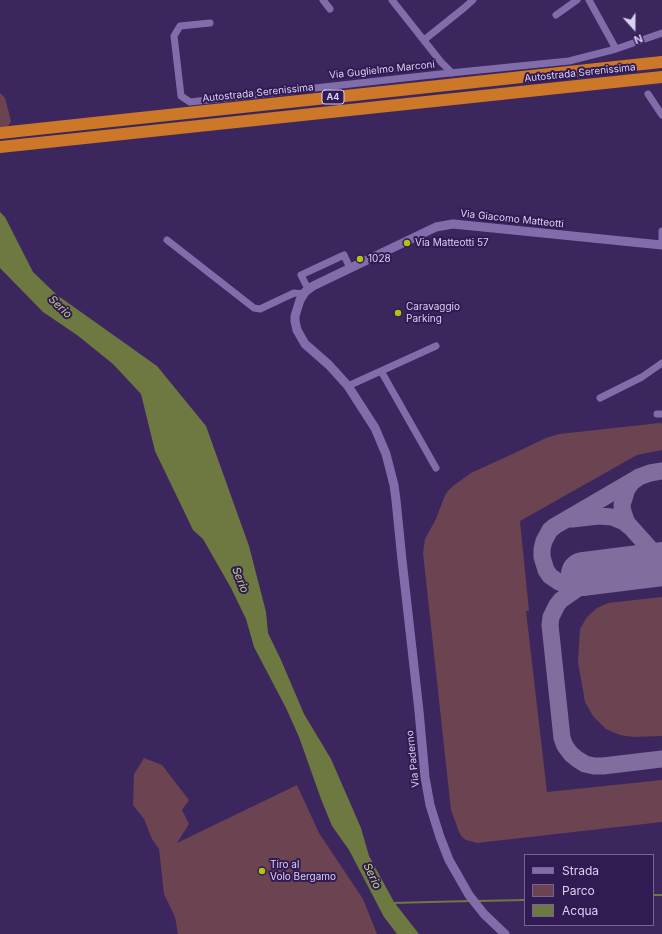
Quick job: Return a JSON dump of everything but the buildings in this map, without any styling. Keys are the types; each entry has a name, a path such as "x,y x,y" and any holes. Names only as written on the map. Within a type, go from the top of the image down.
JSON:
{"highway":[{"name":"Autostrada Serenissima","path":"2,133 662,62"},
{"name":"Autostrada Serenissima","path":"0,147 662,76"}],"street":[{"path":"323,0 330,9"},
{"path":"392,0 441,62 452,73"},
{"path":"424,40 473,0"},
{"path":"556,15 577,0"},
{"path":"589,0 616,49"},
{"name":"Via Guglielmo Marconi","path":"210,22 180,26 174,36 181,96 190,102 569,61 616,49 662,34"},
{"path":"441,62 444,74"},
{"path":"648,94 662,115"},
{"name":"Via Giacomo Matteotti","path":"166,240 254,308 260,309 294,293 306,292 321,281 436,227 453,224 662,245"},
{"path":"662,231 662,240"},
{"path":"350,268 344,255 301,275 306,285 306,292 300,300 295,316 297,330 305,344 329,365 348,386 436,346"},
{"path":"600,398 642,377 662,363"},
{"path":"381,371 436,468"},
{"name":"Via Paderno","path":"348,386 375,428 386,454 394,485 430,805 449,860 469,895 481,911 505,934"}],"green space":[{"path":"0,93 5,98 11,121 8,126 0,127"},
{"path":"662,424 662,450 637,455 520,521 529,611 526,611 547,792 662,780 662,822 477,843 466,840 459,832 451,810 423,553 425,539 435,521 444,498 453,486 471,473 546,438 559,434"},
{"path":"662,597 662,736 633,737 620,735 606,729 593,716 585,702 578,662 580,629 587,617 597,608 608,603"},
{"name":"Tiro al Volo Bergamo","path":"144,758 162,765 189,800 182,810 189,824 177,843 297,785 319,833 363,899 377,934 178,934 175,917 164,894 159,849 152,839 144,819 133,805 134,774"}],"water":[{"name":"Serio","path":"0,212 5,217 33,272 57,295 157,366 206,426 249,546 266,612 268,633 304,714 331,759 361,828 369,856 394,902 419,934 397,934 384,917 349,850 332,826 299,737 286,708 254,647 246,619 231,588 203,539 193,530 155,451 141,394 113,364 77,335 43,312 0,268"}],"waterway":[{"path":"654,895 662,895"},
{"path":"478,901 524,900"},
{"path":"392,903 470,901"}],"taxiway":[{"path":"662,471 639,477 632,482 627,489 622,505 627,523 653,552 662,558"},
{"path":"639,477 550,530 544,541 542,557 546,570 550,576 566,585 575,586 584,584 602,575 662,569"},
{"path":"572,519 599,516 612,517 624,522 630,527"},
{"path":"584,584 561,600 551,617 550,625 562,738 565,746 577,759 585,764 594,766 662,759"}],"runway":[{"path":"583,574 662,564"}],"place":[{"name":"Via Matteotti 57","path":"407,243"},
{"name":"1028","path":"360,259"},
{"name":"Caravaggio Parking","path":"398,313"},
{"name":"Tiro al Volo Bergamo","path":"262,871"}]}
